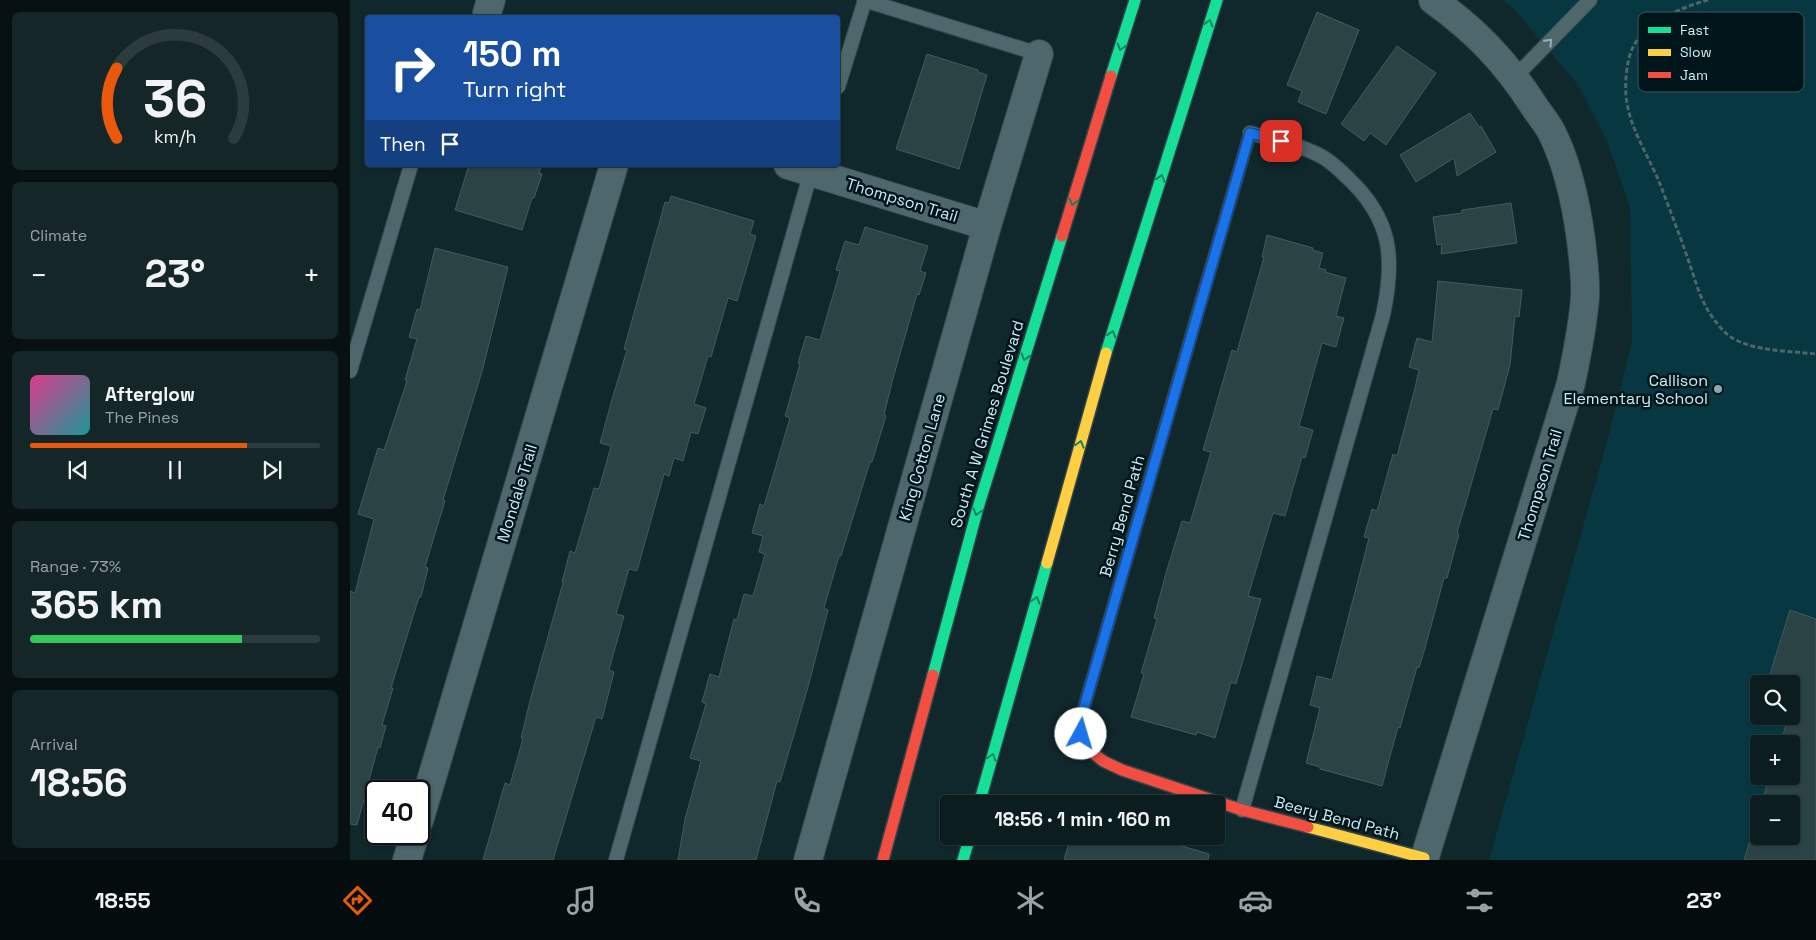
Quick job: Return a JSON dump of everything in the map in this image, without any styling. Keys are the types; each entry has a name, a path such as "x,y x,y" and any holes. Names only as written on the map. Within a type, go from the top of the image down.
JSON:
{"main road":[{"name":"South A W Grimes Boulevard","path":"883,860 977,511 1135,0"},
{"path":"982,795 1098,380 1216,0"},
{"name":"Berry Bend Path","path":"1242,810 1122,770 1104,762 1088,749 1081,734 1083,711 1250,133"},
{"name":"Beery Bend Path","path":"1242,810 1426,859"},
{"path":"963,860 967,845"}],"street":[{"path":"487,15 491,0"},
{"name":"Thompson Trail","path":"1426,859 1572,383 1581,334 1585,295 1578,215 1567,171 1551,131 1515,77 1493,51 1461,20 1433,0"},
{"name":"King Cotton Lane","path":"808,860 987,226 1039,54"},
{"name":"Mondale Trail","path":"430,784 613,167"},
{"name":"Thompson Trail","path":"804,167 987,226"},
{"path":"407,860 412,845"}],"lane":[{"path":"840,81 865,0 1039,54"},
{"path":"1515,77 1590,0"},
{"path":"1242,810 1382,315 1389,286 1390,262 1386,237 1377,213 1362,191 1320,156 1297,145 1250,133"},
{"path":"350,371 410,167"},
{"path":"616,860 804,167"}],"path":[{"path":"1679,12 1708,0"},
{"path":"1638,40 1632,48 1626,76 1627,104 1638,138 1658,180 1678,230 1704,304 1718,324 1729,335 1744,343 1816,354"}],"shaded area":[{"name":"Callison Elementary School","path":"1502,0 1816,0 1816,860 1489,860 1608,438 1632,341 1630,208 1607,141 1578,85 1515,10"}],"building":[{"path":"1317,12 1359,30 1326,114 1298,102 1302,91 1287,85"},
{"path":"1397,46 1436,73 1386,145 1370,133 1364,141 1341,124"},
{"path":"927,54 978,70 978,72 987,75 959,169 896,149"},
{"path":"1470,113 1479,127 1481,126 1496,152 1457,176 1454,158 1416,182 1400,155"},
{"path":"468,167 541,167 539,173 542,174 522,230 455,210"},
{"path":"671,196 754,221 750,234 756,236 737,301 728,298 711,357 708,356 694,404 706,408 698,434 691,432 683,461 674,458 669,476 664,474 637,571 629,569 616,614 624,616 609,670 614,672 602,719 596,717 553,860 483,860 505,783 510,785 523,738 521,738 531,697 570,551 575,553 594,488 599,489 611,446 600,443 627,350 624,349 665,202 669,203"},
{"path":"1511,203 1517,243 1441,254 1442,244 1437,245 1433,217 1462,213 1462,210"},
{"path":"865,227 928,246 920,271 926,273 919,295 917,294 892,382 884,415 886,416 872,462 870,462 841,556 839,556 824,608 828,610 780,782 777,781 756,860 678,860 685,819 701,761 690,758 706,704 702,702 710,674 719,677 734,619 737,620 744,594 753,596 765,554 759,552 763,536 752,533 760,504 764,506 790,418 785,416 800,364 798,363 806,336 820,340 840,271 836,270 845,241 859,245"},
{"path":"1267,235 1313,248 1312,250 1323,253 1319,268 1326,270 1325,272 1346,278 1336,316 1344,318 1336,347 1322,343 1299,426 1313,430 1305,458 1302,457 1285,516 1273,513 1248,596 1261,599 1236,684 1231,682 1215,738 1197,732 1196,735 1131,717 1144,674 1141,673 1157,619 1154,618 1166,573 1182,521 1190,523 1211,452 1203,450 1232,350 1237,352 1264,257 1262,257"},
{"path":"435,248 508,267 483,368 425,567 428,568 421,597 419,597 391,688 393,688 382,725 386,726 380,748 378,747 369,780 365,780 365,795 357,825 350,824 350,591 355,593 374,519 358,514 378,448 384,450 407,381 405,380 417,339 409,337 417,309 420,310"},
{"path":"1438,281 1522,290 1519,317 1515,316 1510,365 1498,410 1493,409 1457,533 1459,534 1447,578 1444,578 1425,648 1419,668 1417,667 1400,728 1398,727 1382,786 1320,769 1320,767 1306,763 1320,708 1310,705 1317,676 1332,680 1369,538 1364,537 1372,509 1377,511 1393,454 1397,456 1415,388 1419,370 1409,367 1417,338 1432,342"},
{"path":"1790,610 1816,619 1816,860 1744,860 1750,841 1750,845 1800,845 1800,795 1764,795 1767,785 1800,785 1800,735 1783,735 1786,725 1800,725 1800,675 1770,675"},
{"path":"1068,845 1179,845 1209,854 1208,860 1064,860"}],"traffic: fast":[{"path":"1111,76 1135,0"},
{"path":"1106,353 1217,0"},
{"path":"933,675 977,511 1062,236"},
{"path":"1089,690 1200,305"},
{"path":"982,795 1047,563"},
{"path":"963,860 967,845"}],"traffic: slow":[{"path":"1047,563 1106,353"},
{"path":"1308,827 1424,858"}],"traffic: jam":[{"path":"1062,236 1111,76"},
{"path":"1200,305 1250,133"},
{"path":"883,860 933,675"},
{"path":"1089,690 1083,711 1081,735 1087,748 1103,761 1122,770 1242,810 1308,827"}],"place":[{"name":"Callison Elementary School","path":"1718,389"}],"route":[{"path":"1081,734 1083,711 1250,133 1281,141"}]}
